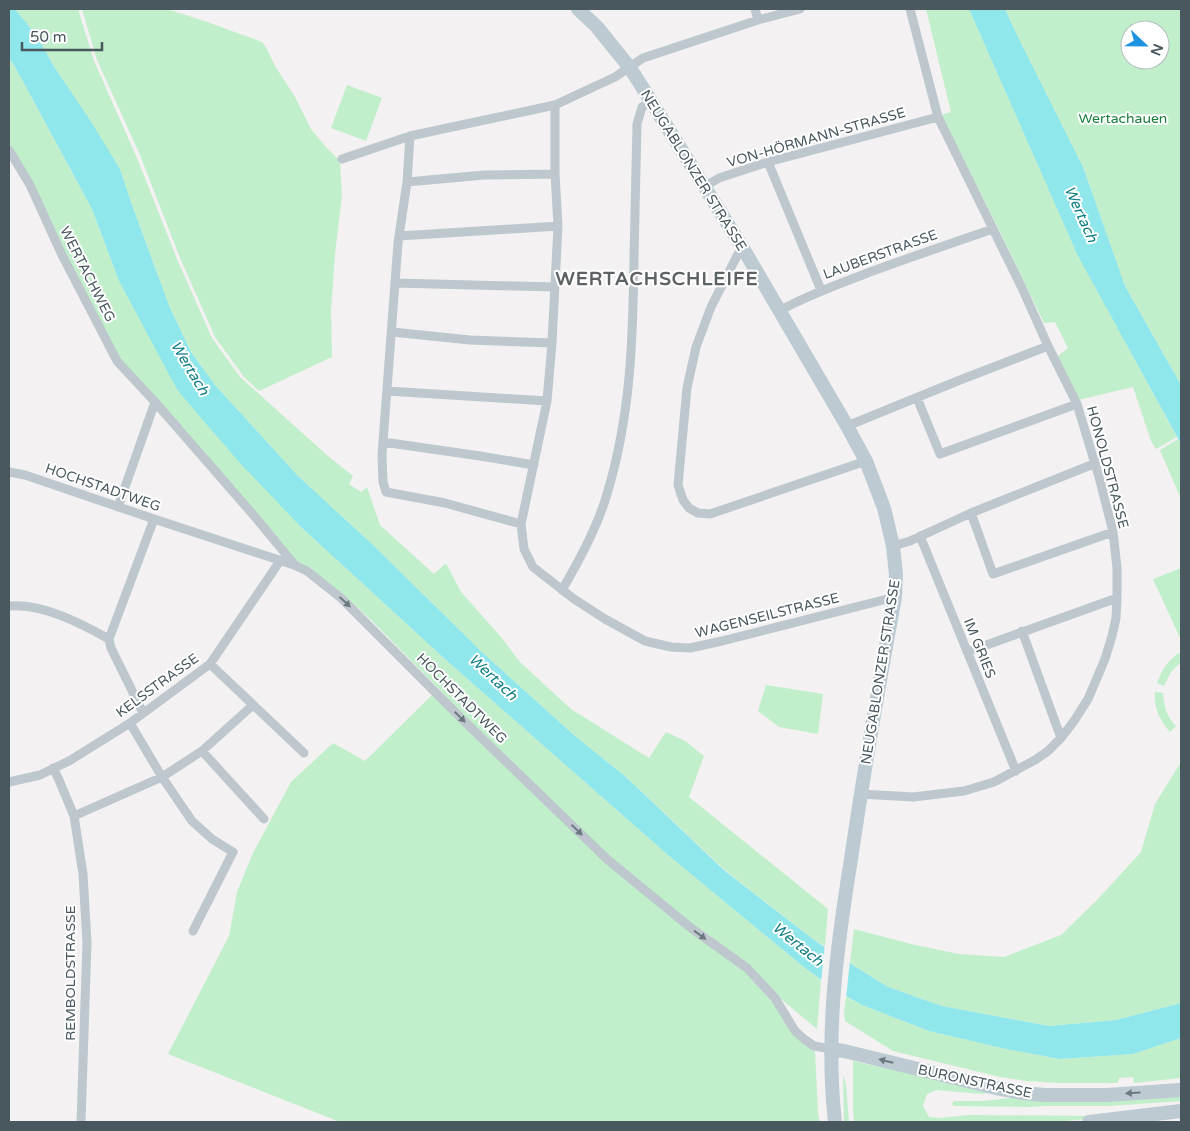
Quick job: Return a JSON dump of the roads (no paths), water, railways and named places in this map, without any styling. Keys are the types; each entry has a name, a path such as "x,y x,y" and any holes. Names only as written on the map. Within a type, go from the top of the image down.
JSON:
{"street":[{"name":"NEUGABLONZER STRASSE","path":"578,9 597,27 630,68 744,250 866,461 884,508 893,546 896,575 894,597 860,794 841,927 832,1010 831,1049 835,1122"},
{"path":"755,9 758,20"},
{"path":"342,159 410,136 555,105 615,77 643,58 758,20 800,9"},
{"name":"HONOLDSTRASSE","path":"860,794 913,798 964,791 994,782 1036,760 1061,738 1088,699 1105,658 1116,618 1117,568 1112,532 1096,464 1076,404 1022,288 938,117 910,9"},
{"path":"562,590 590,538 607,496 617,458 627,405 632,341 637,124 642,107 651,101"},
{"name":"WAGENSEILSTRASSE","path":"555,105 555,174 558,226 552,343 547,402 521,524 524,549 532,567 605,619 645,642 671,648 690,648 722,641 894,597"},
{"name":"VON-HÖRMANN-STRASSE","path":"704,187 719,178 768,162 938,117"},
{"path":"410,136 407,182 399,236 395,284 387,391 383,482 386,492 445,503 521,524"},
{"name":"WERTACHWEG","path":"9,150 30,185 62,255 117,361 256,518 294,565"},
{"path":"768,162 821,290"},
{"path":"407,182 484,175 555,174"},
{"path":"399,236 558,226"},
{"name":"LAUBERSTRASSE","path":"779,311 821,290 993,229"},
{"path":"744,250 738,254 711,308 696,347 687,388 678,485 683,500 688,508 696,512 710,514 866,461"},
{"path":"395,284 554,287"},
{"path":"392,332 470,340 552,343"},
{"path":"847,426 1048,346"},
{"path":"387,391 547,402"},
{"path":"917,398 940,454 1076,404"},
{"path":"118,507 155,402"},
{"path":"384,442 534,465"},
{"path":"893,546 1096,464"},
{"name":"HOCHSTADTWEG","path":"9,472 25,475 307,571 341,598 465,722 608,860 691,928 746,968 775,998 796,1031 804,1039 818,1048 831,1049"},
{"path":"971,513 993,574 1112,532"},
{"path":"142,713 111,648 109,639 154,519"},
{"name":"IM GRIES","path":"920,536 1016,771"},
{"name":"KELSSTRASSE","path":"9,782 40,775 70,761 130,723 210,664 280,561"},
{"path":"967,652 1117,598"},
{"path":"9,606 19,605 42,609 77,623 109,639"},
{"path":"1022,631 1061,738"},
{"path":"210,664 304,753"},
{"path":"74,816 162,776 202,751 253,704"},
{"path":"130,723 192,821 212,839 233,852 193,931"},
{"path":"202,751 264,819"},
{"name":"REMBOLDSTRASSE","path":"54,768 74,816 83,874 87,943 81,1122"},
{"name":"BURONSTRASSE","path":"831,1049 1023,1093 1106,1095 1181,1090"},
{"path":"1089,1122 1181,1111"}],"water":[{"name":"Wertach","path":"9,9 15,9 36,35 120,169 170,308 191,352 215,385 298,476 373,545 484,654 575,736 626,777 725,871 814,940 888,987 942,1006 1049,1026 1116,1020 1181,1003 1181,1038 1133,1054 1060,1059 1006,1049 929,1031 862,1005 838,992 805,968 668,855 446,660 301,527 239,462 178,391 119,281 92,209 9,58"},
{"name":"Wertach","path":"969,9 1005,9 1083,167 1125,286 1181,385 1181,444 1078,256"}],"district":[{"name":"WERTACHSCHLEIFE","path":"657,278"}],"park label":[{"name":"Wertachauen","path":"1123,118"}]}
